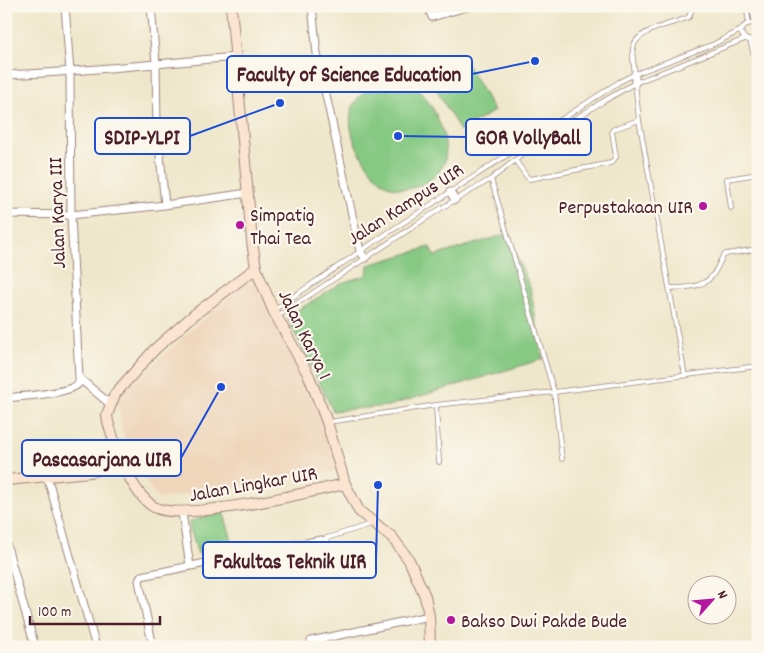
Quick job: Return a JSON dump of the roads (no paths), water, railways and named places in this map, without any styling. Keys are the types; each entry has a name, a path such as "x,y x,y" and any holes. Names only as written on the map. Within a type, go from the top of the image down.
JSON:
{"street":[{"name":"Jalan Karya III","path":"65,6 70,72 71,215 79,378"},
{"path":"151,6 156,63 157,126 165,205"},
{"name":"Jalan Karya 1","path":"231,6 256,268 275,313 305,366 327,422 346,484 359,511 392,536 405,553 425,596 429,616 430,647"},
{"path":"312,6 317,54 360,251 365,258"},
{"path":"428,6 432,17 470,6"},
{"path":"6,75 70,72 236,57"},
{"path":"635,74 635,83"},
{"path":"450,192 455,200"},
{"path":"6,214 71,215 165,205 248,193"},
{"path":"79,378 110,404 115,394 155,349 195,314 256,268"},
{"path":"6,398 59,392 74,388 79,383 79,378"},
{"name":"Jalan Lingkar UIR","path":"110,404 107,415 108,422 122,462 134,486 155,508 182,513 271,500 346,484"},
{"path":"6,480 90,472 122,462"},
{"path":"47,476 96,647"},
{"path":"182,513 190,566"},
{"path":"153,647 140,578 148,574 324,539"},
{"path":"6,543 8,558 35,647"},
{"path":"311,641 429,616"}],"lane":[{"path":"635,74 633,49 636,42 644,34 656,28 689,17 693,6"},
{"path":"746,6 748,23 756,26"},
{"path":"752,6 756,26"},
{"name":"Jalan Kampus UIR","path":"275,313 360,251 619,82 714,44 741,30 748,23"},
{"path":"741,30 745,39 750,40 758,37"},
{"name":"Jalan Kampus UIR","path":"275,313 491,178 540,141 602,102 635,83 745,39"},
{"path":"750,40 758,71"},
{"path":"635,83 639,120 685,376"},
{"path":"515,160 527,177 530,178 612,163 616,157 612,131 639,120"},
{"path":"731,208 727,178 758,174"},
{"path":"491,178 554,392 562,459"},
{"path":"669,288 683,288 702,284 710,279 726,254 758,249"},
{"path":"327,422 436,404 554,392 758,366"},
{"path":"436,404 439,462"},
{"path":"333,557 324,539 374,523"}],"place":[{"name":"Faculty of Science Education","path":"535,61"},
{"name":"SDIP-YLPI","path":"280,103"},
{"name":"GOR VollyBall","path":"398,136"},
{"name":"Perpustakaan UIR","path":"703,206"},
{"name":"Simpatig Thai Tea","path":"240,225"},
{"name":"Pascasarjana UIR","path":"221,387"},
{"name":"Fakultas Teknik UIR","path":"378,485"},
{"name":"Bakso Dwi Pakde Bude","path":"451,620"}]}
